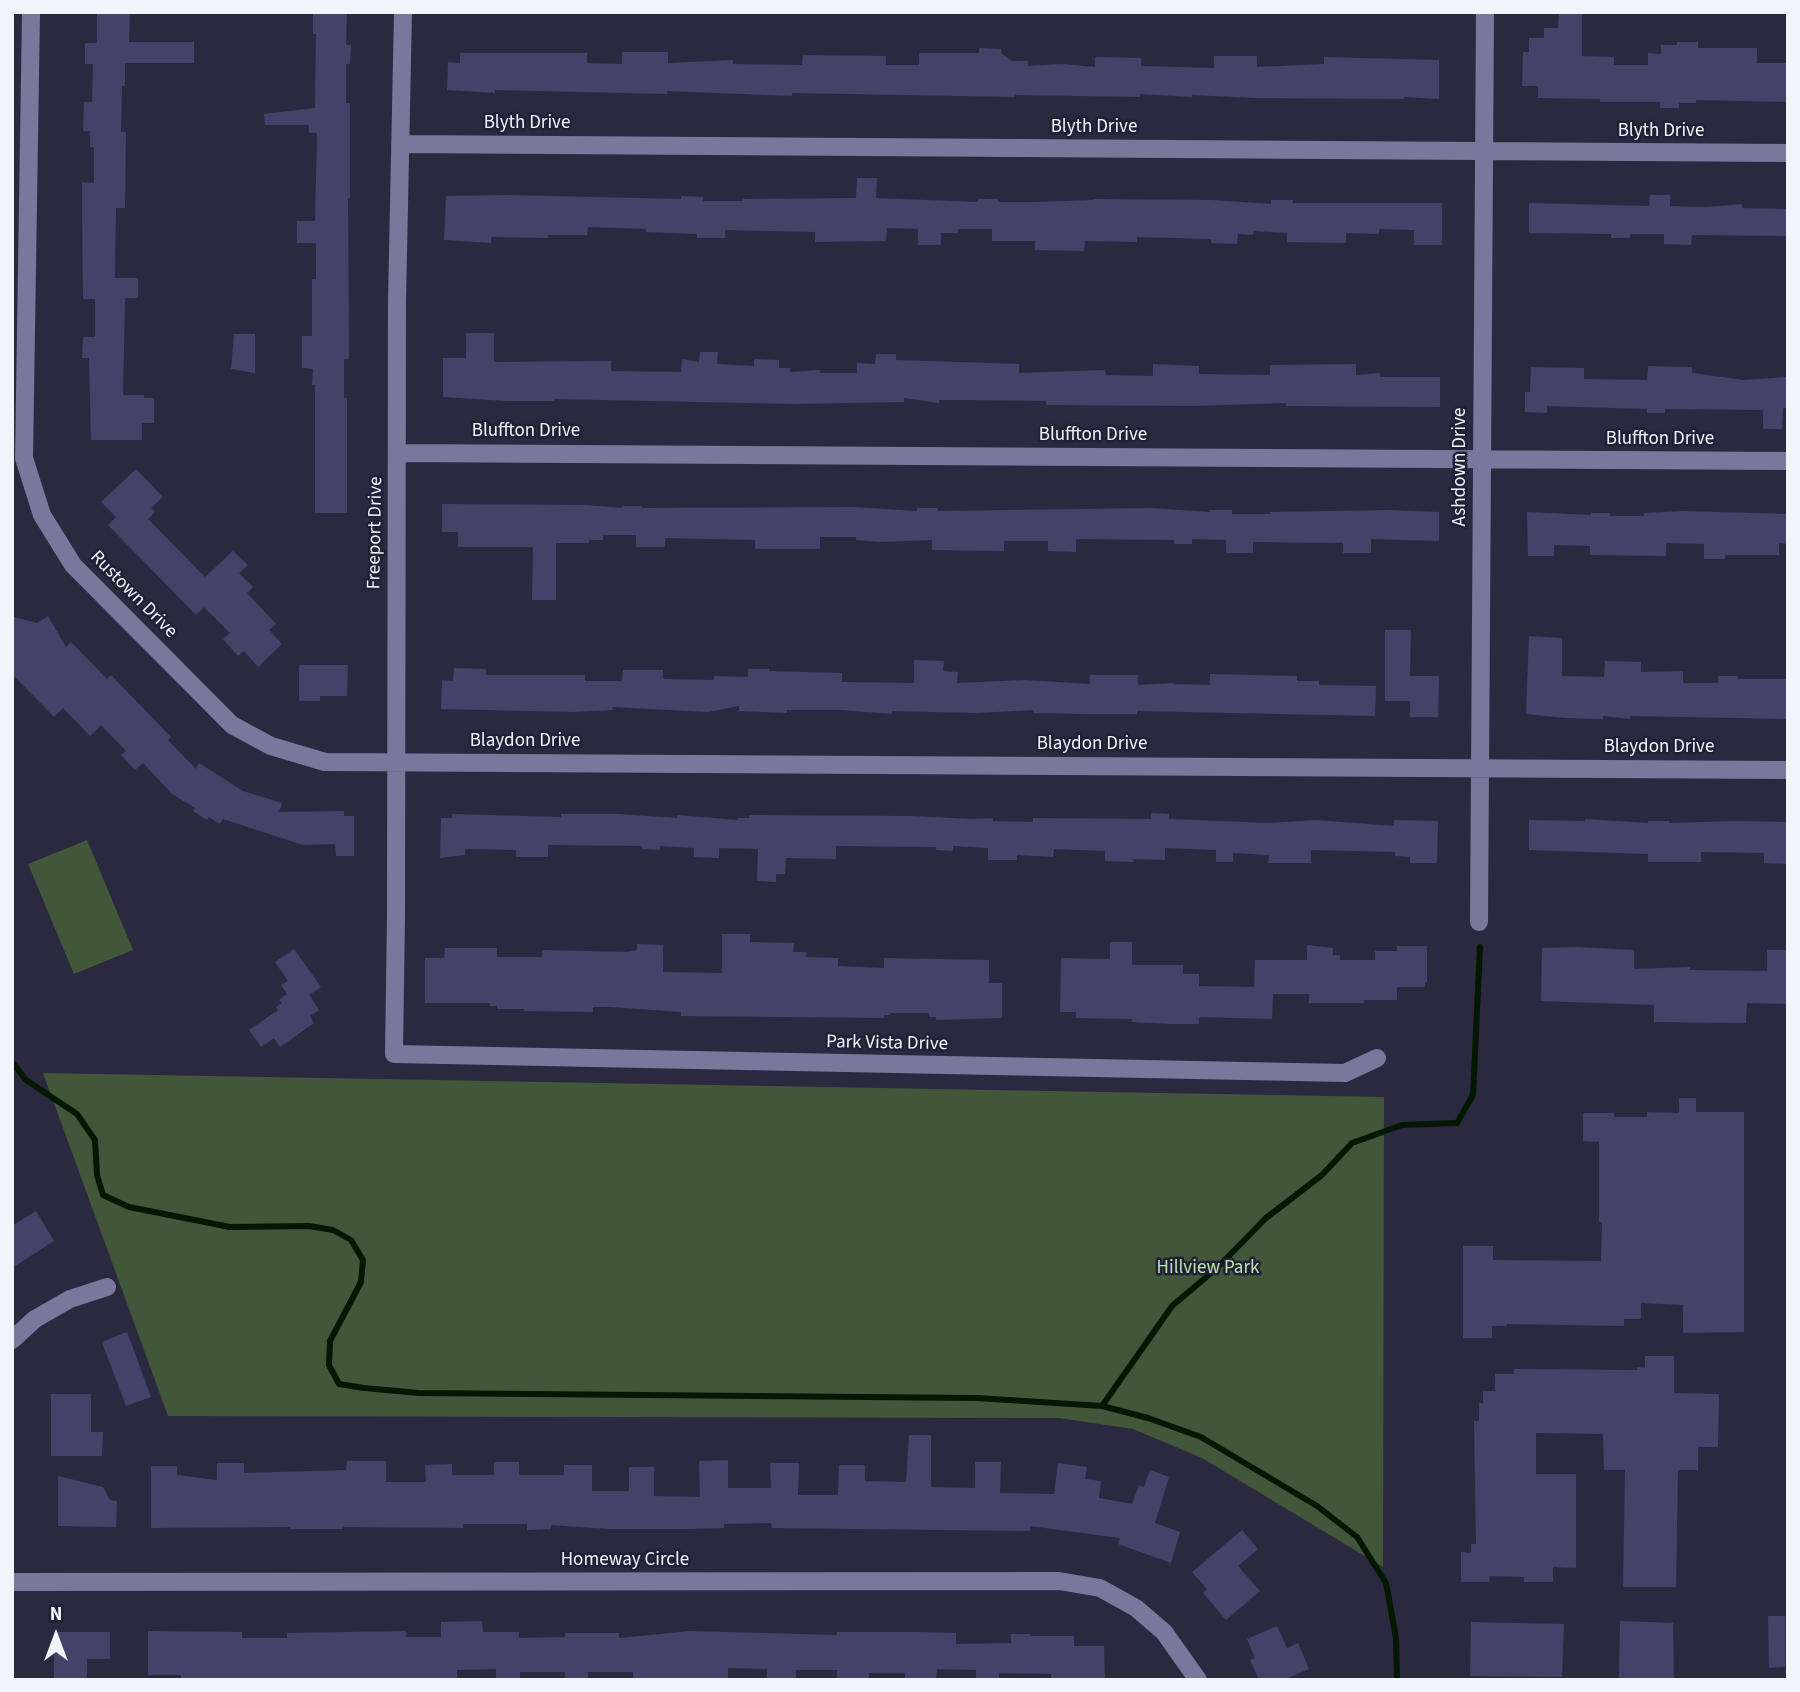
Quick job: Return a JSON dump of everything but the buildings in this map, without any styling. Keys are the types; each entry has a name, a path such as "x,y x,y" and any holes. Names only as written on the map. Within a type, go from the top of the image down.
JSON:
{"street":[{"name":"Rustown Drive","path":"31,12 24,458 42,515 73,565 232,725 271,746 325,762 397,762"},
{"name":"Freeport Drive","path":"394,1055 402,12"},
{"name":"Ashdown Drive","path":"1479,922 1485,12"},
{"name":"Blyth Drive","path":"400,144 1788,153"},
{"name":"Bluffton Drive","path":"398,453 1788,461"},
{"name":"Blaydon Drive","path":"397,762 1788,770"},
{"name":"Park Vista Drive","path":"394,1055 1345,1073 1377,1058"},
{"path":"12,1340 35,1319 70,1300 107,1287"},
{"name":"Homeway Circle","path":"12,1582 1059,1581 1100,1588 1136,1608 1164,1632 1198,1680"}],"green space":[{"path":"87,840 133,950 74,974 28,864"},
{"name":"Hillview Park","path":"43,1073 1384,1097 1383,1567 1202,1458 1133,1429 1059,1418 168,1416"}],"waterway":[{"path":"1102,1406 1172,1306 1217,1268 1266,1218 1322,1175 1352,1143 1402,1125 1457,1123 1473,1095 1480,947"},
{"path":"12,1062 26,1080 77,1114 95,1140 97,1175 103,1195 129,1207 230,1227 309,1226 333,1230 351,1240 363,1260 361,1282 330,1341 329,1365 339,1384 419,1393 977,1398 1102,1406 1148,1418 1201,1437 1317,1506 1357,1537 1386,1583 1396,1638 1397,1680"}]}
